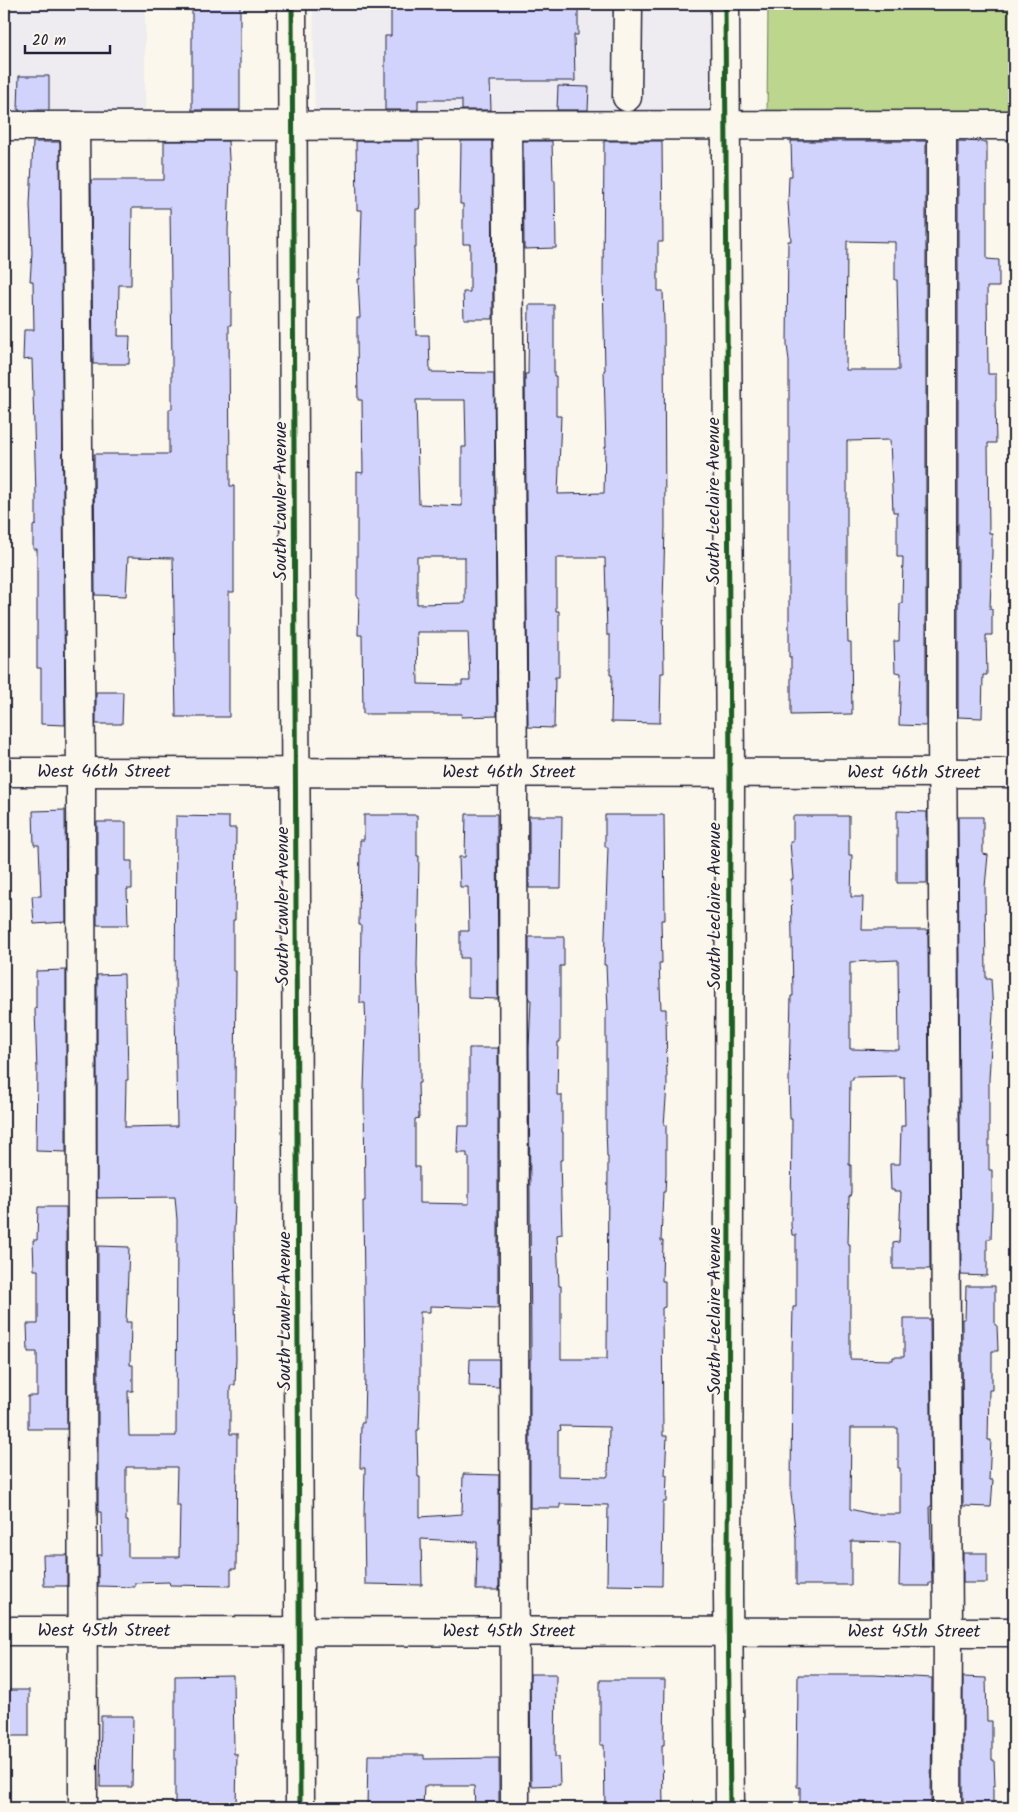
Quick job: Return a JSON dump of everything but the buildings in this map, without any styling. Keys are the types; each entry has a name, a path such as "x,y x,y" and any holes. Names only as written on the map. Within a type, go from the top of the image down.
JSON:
{"street":[{"name":"South Lawler Avenue","path":"292,4 300,1808"},
{"path":"627,97 628,4"},
{"name":"South Leclaire Avenue","path":"725,4 730,773 728,1632 730,1808"},
{"path":"942,125 943,773 948,1632 947,1808"},
{"path":"4,126 1014,125"},
{"path":"75,126 81,772 83,1808"},
{"path":"507,126 512,773 515,1808"},
{"name":"West 46th Street","path":"4,772 1014,773"},
{"name":"West 45th Street","path":"4,1631 1014,1632"}],"shaded area":[{"path":"4,4 145,4 145,126 4,126"},
{"path":"313,4 710,4 709,126 315,127"}],"green space":[{"path":"768,4 1014,4 1014,116 767,116"}],"cycle path":[{"path":"292,4 300,1808"},
{"path":"725,4 730,773 728,1594 730,1808"}]}
